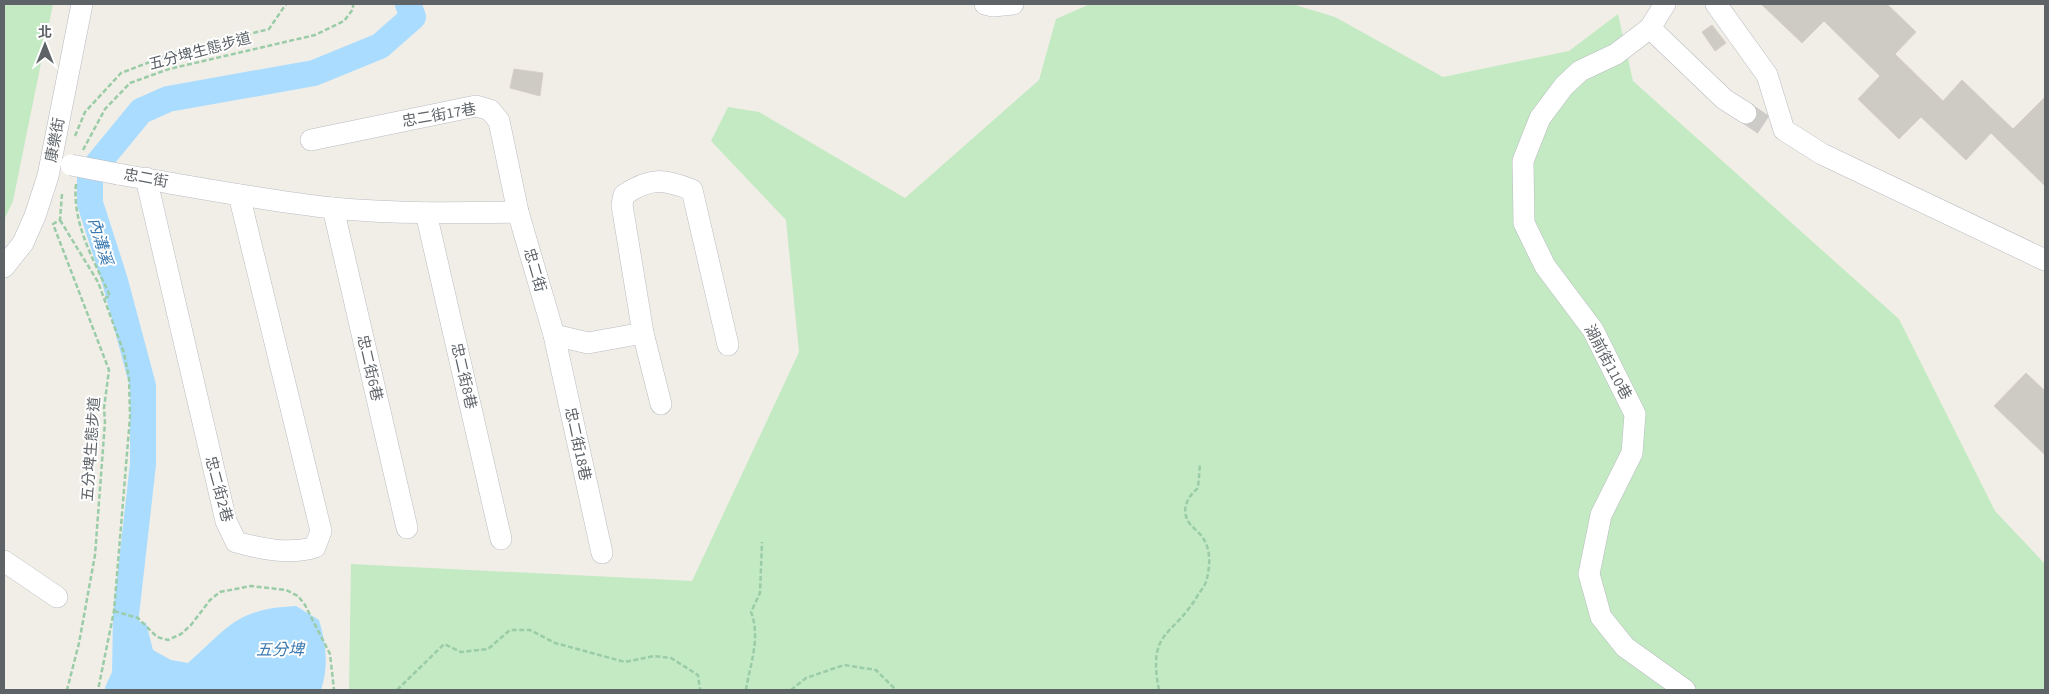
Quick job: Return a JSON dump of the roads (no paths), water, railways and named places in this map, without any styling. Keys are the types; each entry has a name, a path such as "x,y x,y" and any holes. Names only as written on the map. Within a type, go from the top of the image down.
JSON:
{"street":[{"name":"康樂街","path":"4,267 22,243 35,216 69,165 82,4"},
{"path":"985,4 993,6 1013,4"},
{"name":"湖前街110巷","path":"1665,4 1650,28 1616,54 1580,71 1564,86 1540,118 1523,160 1524,223 1545,266 1593,330 1635,414 1632,453 1601,515 1589,574 1601,617 1625,647 1685,690"},
{"path":"1716,4 1767,75 1784,130 1831,158 2045,260"},
{"path":"1650,28 1724,99 1746,113"},
{"name":"忠二街17巷","path":"311,140 476,106 490,110 499,121 518,212"},
{"name":"忠二街","path":"69,165 240,195 333,208 426,213 518,212 554,335"},
{"name":"忠二街2巷","path":"146,178 226,522 236,542 260,549 302,551 315,547 321,532 240,195"},
{"path":"661,404 644,333 622,205 624,195 634,188 650,181 669,181 692,190 728,345"},
{"name":"忠二街6巷","path":"333,208 407,528"},
{"name":"忠二街8巷","path":"426,213 501,539"},
{"path":"554,335 588,344 644,333"},
{"name":"忠二街18巷","path":"554,335 602,554"},
{"path":"4,561 57,597"}],"water":[{"name":"五分埤","path":"296,606 319,620 326,655 321,690 112,690 118,676 130,619 146,623 153,650 171,660 188,663 235,622 260,611"}],"waterway":[{"name":"內溝溪","path":"118,690 125,675 126,615 143,464 143,386 115,281 90,203 90,173 141,111 168,99 314,73 380,46 413,17 408,4"}],"tunnel":[{"path":"1746,113 1767,127"}]}
